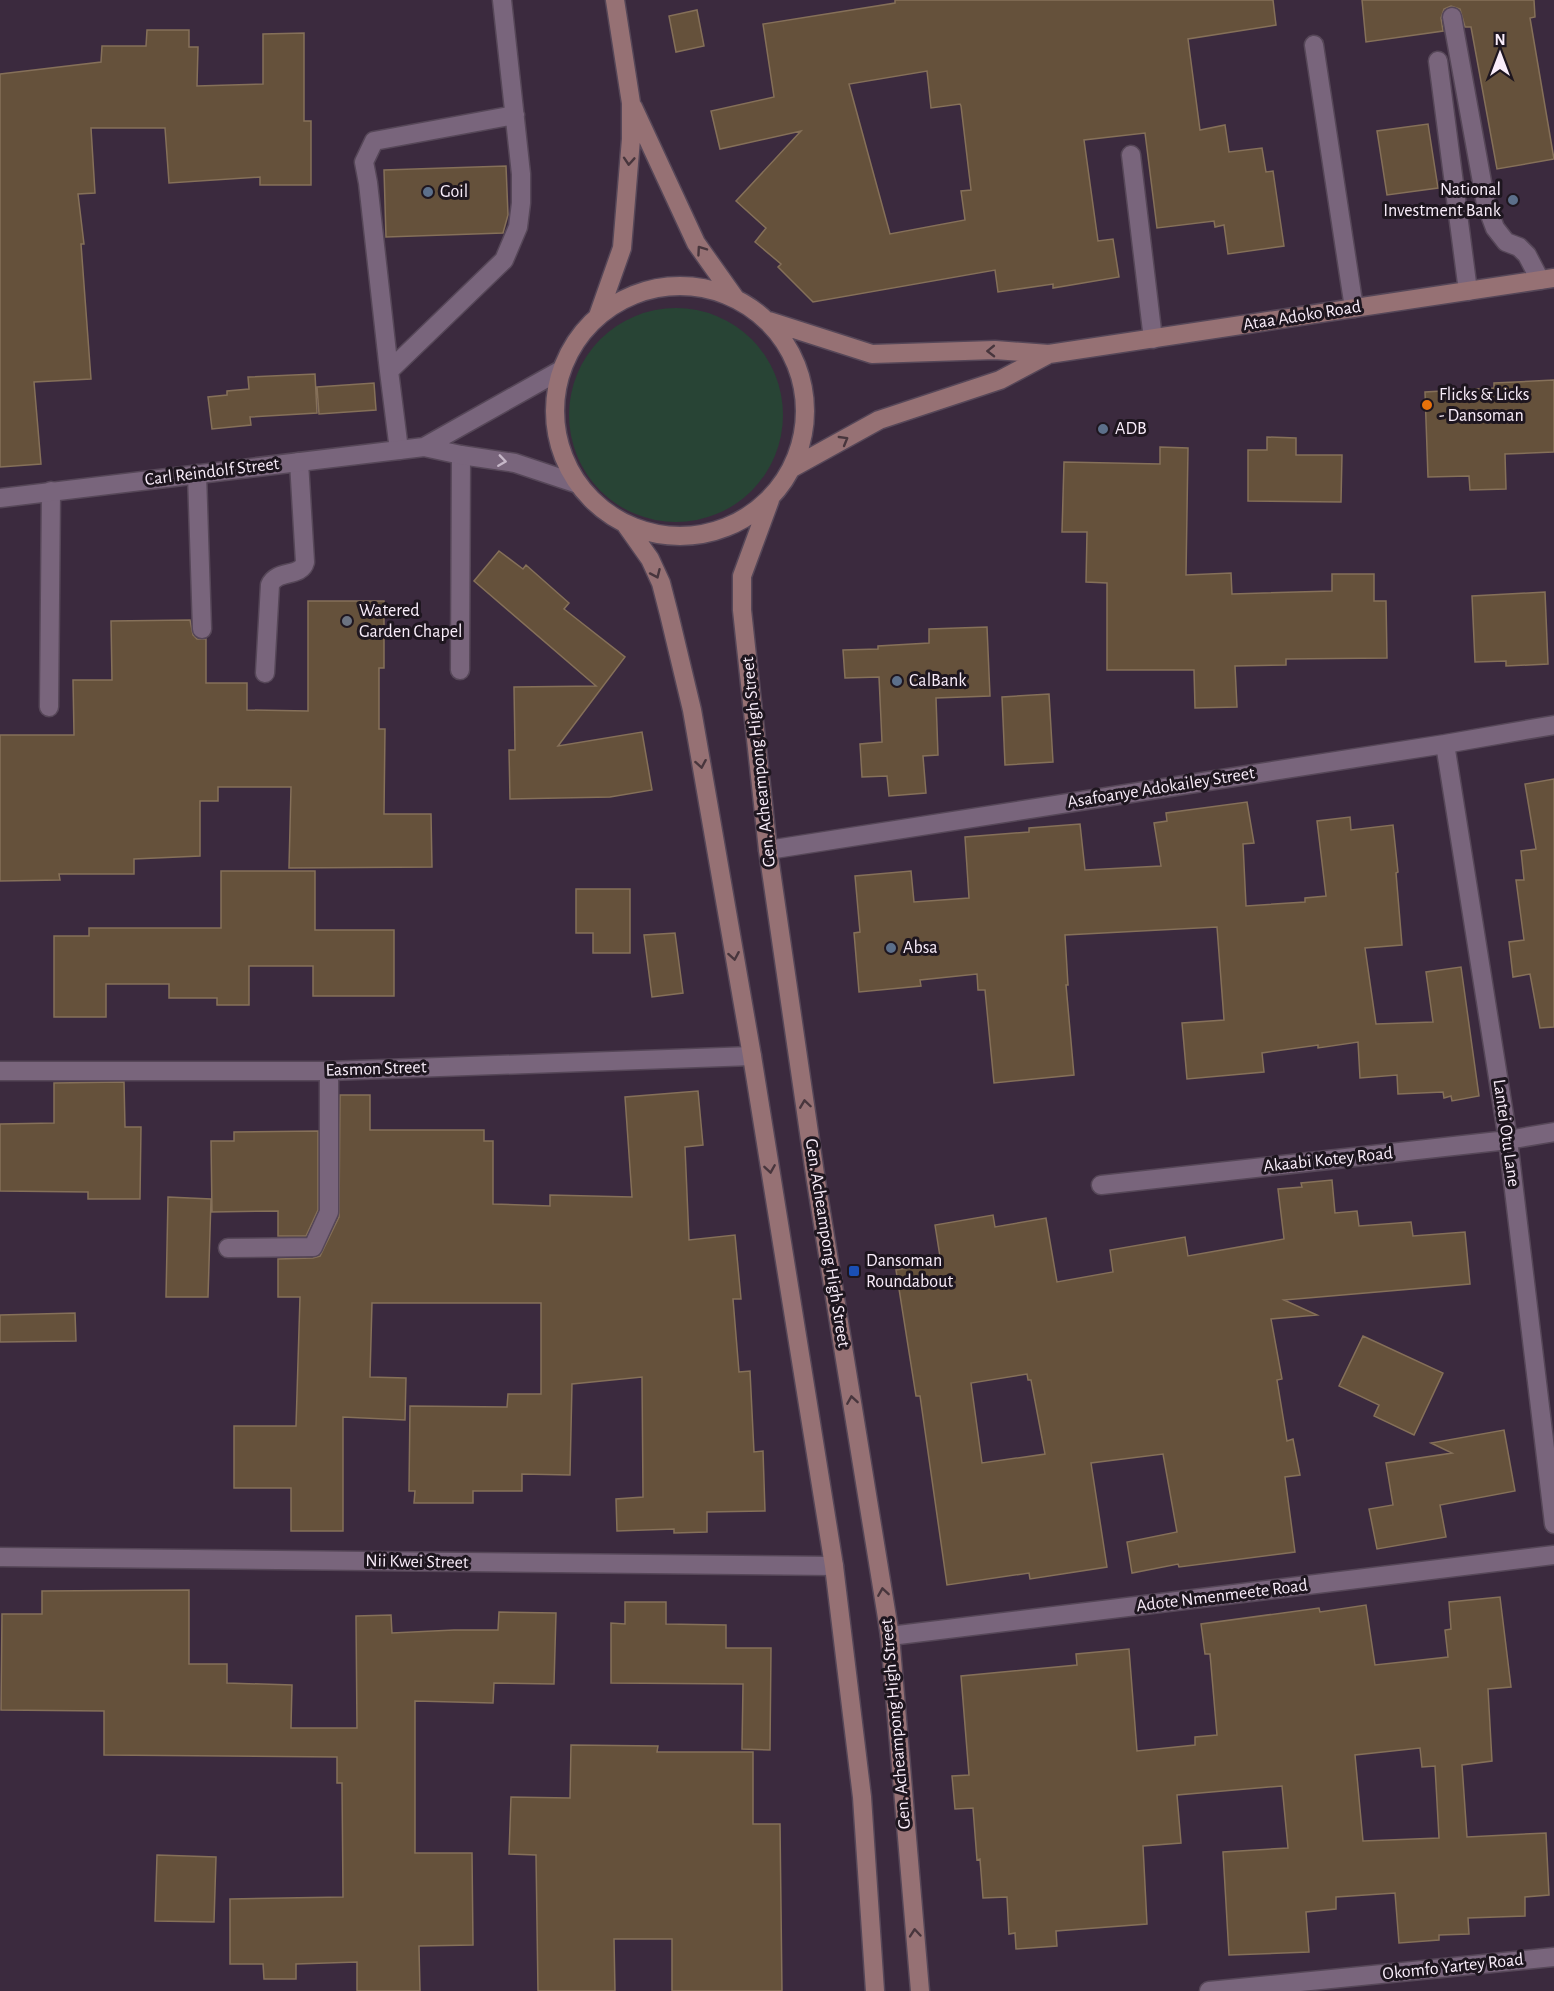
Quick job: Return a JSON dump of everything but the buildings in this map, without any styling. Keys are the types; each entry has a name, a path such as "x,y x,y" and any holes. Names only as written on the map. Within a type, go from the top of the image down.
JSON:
{"main road":[{"path":"598,316 621,248 627,187 631,103 615,0"},
{"path":"631,103 696,243 735,298"},
{"name":"Ataa Adoko Road","path":"769,321 872,354 994,351 1049,354 1547,279"},
{"path":"696,286 735,298 769,321 792,353 805,391 805,431 792,468 770,500 738,523 702,535 663,536 626,525 593,503 569,473 556,437 554,397 564,359 586,326 598,316 617,301 654,287 696,286"},
{"name":"Ataa Adoko Road","path":"792,468 879,420 1000,380 1049,354"},
{"name":"Gen. Acheampong High Street","path":"770,500 742,576 742,610 768,850 816,1181 890,1636 920,1991"},
{"path":"626,525 650,559 660,583 687,689 752,1056 834,1566 862,1797 875,1991"}],"street":[{"path":"389,371 504,260 518,227 521,203 515,115 502,0"},
{"path":"1452,17 1486,204 1495,228 1506,242 1519,247 1547,279"},
{"path":"1314,45 1354,308"},
{"path":"1438,61 1468,291"},
{"path":"399,450 364,162 374,141 515,115"},
{"path":"1131,155 1154,339"},
{"name":"Carl Reindolf Street","path":"424,447 561,370"},
{"name":"Carl Reindolf Street","path":"0,498 424,447 515,463 578,484"},
{"path":"460,669 461,455"},
{"path":"265,672 270,585 277,576 299,570 304,567 305,562 299,462"},
{"path":"197,474 202,629"},
{"path":"49,707 51,491"},
{"name":"Asafoanye Adokailey Street","path":"768,850 1445,744 1554,724"},
{"name":"Lantei Otu Lane","path":"1445,744 1508,1140 1554,1524"},
{"name":"Easmon Street","path":"0,1071 329,1071 752,1056"},
{"path":"228,1248 313,1247 321,1234 329,1212 329,1071"},
{"name":"Akaabi Kotey Road","path":"1101,1185 1508,1140 1554,1132"},
{"name":"Adote Nmenmeete Road","path":"890,1636 1554,1555"},
{"name":"Nii Kwei Street","path":"0,1557 834,1566"},
{"name":"Okomfo Yartey Road","path":"1209,1991 1554,1957"}],"green space":[{"path":"676,308 697,310 717,316 735,326 758,347 775,374 781,394 783,415 781,436 775,456 765,474 744,497 717,514 697,520 676,522 655,520 635,514 617,504 594,483 577,456 571,436 569,415 571,394 577,374 587,356 608,333 635,316 655,310"}],"place":[{"name":"Goil","path":"428,192"},
{"name":"National Investment Bank","path":"1513,200"},
{"name":"Flicks & Licks - Dansoman","path":"1427,405"},
{"name":"ADB","path":"1103,429"},
{"name":"Watered Garden Chapel","path":"347,621"},
{"name":"CalBank","path":"897,681"},
{"name":"Absa","path":"891,948"},
{"name":"Dansoman Roundabout","path":"854,1271"}]}
